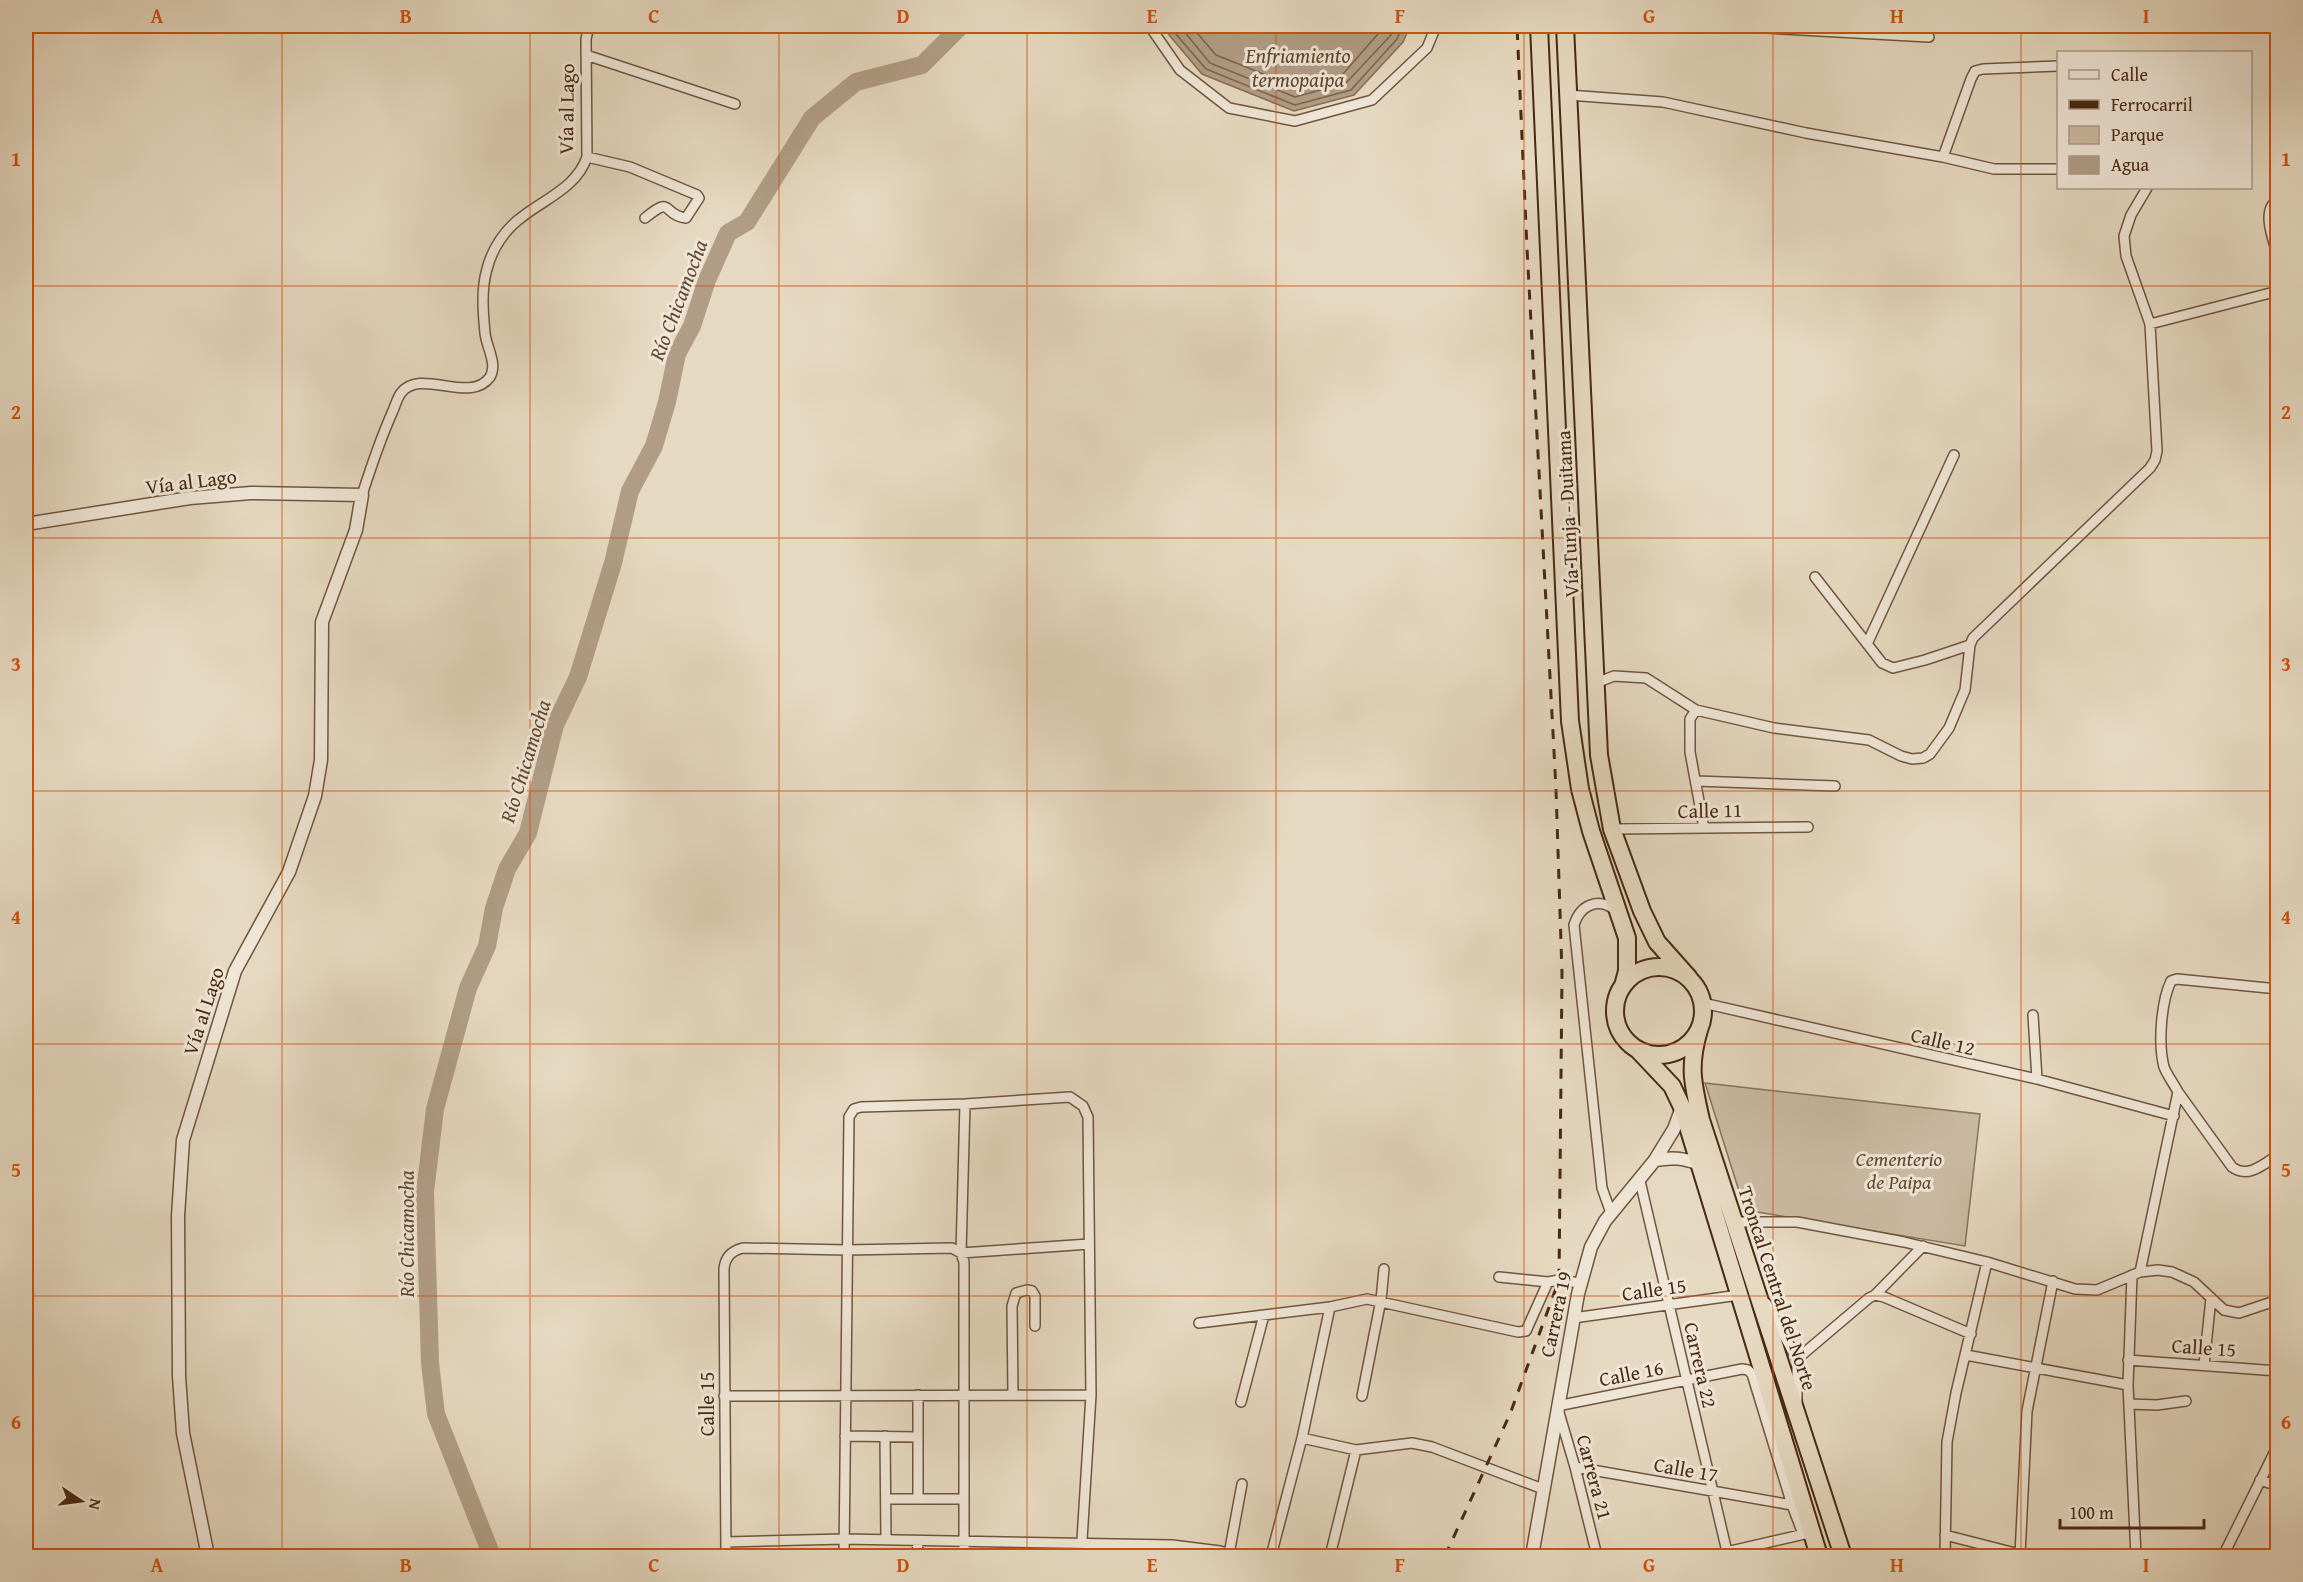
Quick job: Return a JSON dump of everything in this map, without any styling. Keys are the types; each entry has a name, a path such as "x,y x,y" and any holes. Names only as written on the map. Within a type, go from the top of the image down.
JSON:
{"highway":[{"name":"Vía Tunja - Duitama","path":"1539,26 1570,721 1580,789 1627,938 1628,953 1623,986"},
{"name":"Vía Tunja - Duitama","path":"1565,26 1599,755 1612,829 1648,927 1657,942 1689,978"},
{"path":"1654,967 1673,969 1689,978 1698,990 1703,1003 1703,1017 1699,1030 1688,1044 1672,1053 1654,1055 1637,1049 1626,1040 1618,1028 1615,1014 1617,999 1623,986 1636,973 1654,967"},
{"name":"Troncal Central del Norte","path":"1699,1030 1691,1068 1701,1120 1843,1557"},
{"name":"Troncal Central del Norte","path":"1637,1049 1672,1086 1683,1107 1807,1533 1819,1557"}],"street":[{"name":"Vía al Lago","path":"208,1557 183,1433 179,1376 178,1216 183,1140 235,971 289,872 315,796 321,760 322,622 356,530 362,495 383,433 402,391 417,383 469,388 482,385 491,375 493,364 485,336 483,300 486,269 498,241 519,218 573,181 583,170 587,157 586,39 589,26"},
{"path":"1153,26 1153,30 1180,70 1229,108 1295,121 1372,100 1427,48 1436,26"},
{"path":"1730,26 1929,37"},
{"path":"586,55 735,104"},
{"path":"1943,157 1971,79 1976,71 2057,66"},
{"path":"1568,95 1663,102 1806,133 1943,157 1994,169 2057,169"},
{"path":"587,157 630,167 697,195 699,198 687,218 675,214 667,206 659,206 645,218"},
{"path":"1596,683 1614,676 1646,678 1696,710 1774,728 1869,740 1912,759 1923,758 1930,754 1949,728 1965,690 1970,645 1976,633 2150,468 2155,460 2157,451 2150,324 2126,256 2124,236 2131,215 2146,189"},
{"path":"2277,200 2271,204 2268,212 2277,257"},
{"path":"2150,324 2277,291"},
{"path":"1867,644 1954,455"},
{"name":"Vía al Lago","path":"26,524 200,497 251,493 362,495"},
{"path":"1815,577 1882,663 1893,668 1970,645"},
{"path":"1696,710 1690,722 1690,752 1704,828"},
{"path":"1696,781 1835,786"},
{"name":"Calle 11","path":"1612,829 1808,827"},
{"path":"1611,1213 1602,1188 1574,925 1580,912 1594,903 1609,905 1618,912"},
{"path":"2277,989 2177,979 2171,981 2166,990 2161,1041 2165,1069 2178,1092 2232,1167 2238,1171 2249,1172 2277,1155"},
{"name":"Calle 12","path":"1703,1003 2037,1079 2174,1116"},
{"path":"2033,1015 2037,1079"},
{"path":"2136,1557 2128,1360 2136,1273 2178,1092"},
{"path":"844,1557 849,1117 854,1109 861,1107 965,1104 1070,1096 1083,1106 1088,1117 1091,1395 1081,1557"},
{"path":"964,1557 964,1262 961,1253 965,1104"},
{"name":"Carrera 19","path":"1532,1557 1573,1318 1590,1247 1611,1213 1640,1181 1655,1160 1674,1129 1683,1107"},
{"path":"1655,1160 1672,1157 1700,1164"},
{"name":"Carrera 22","path":"1640,1181 1727,1554"},
{"path":"1735,1222 1797,1222 1923,1246 2053,1281 2075,1290 2097,1290 2136,1273 2172,1272 2194,1282 2224,1310 2239,1313 2277,1300"},
{"path":"847,1250 952,1248 961,1253 1089,1244"},
{"path":"1797,1359 1875,1295 1923,1246"},
{"name":"Calle 15","path":"726,1557 724,1263 731,1253 743,1248 847,1250"},
{"path":"1945,1557 1947,1442 1956,1393 1987,1262"},
{"path":"1362,1396 1381,1300 1384,1269"},
{"path":"1499,1277 1580,1283"},
{"path":"1945,1535 1994,1553 2023,1556 2027,1411 2053,1281"},
{"path":"1199,1323 1330,1307 1367,1299 1381,1300 1518,1332 1526,1331 1548,1282"},
{"path":"1756,1287 1797,1359 1796,1410"},
{"path":"1013,1395 1012,1306 1016,1293 1032,1291 1035,1296 1035,1326"},
{"name":"Calle 15","path":"1573,1318 1739,1294"},
{"path":"1875,1295 1971,1334"},
{"path":"2204,1365 2211,1298"},
{"path":"1271,1557 1302,1438 1330,1307"},
{"path":"1241,1402 1263,1315"},
{"path":"1966,1355 2128,1385"},
{"name":"Calle 15","path":"2128,1360 2277,1371"},
{"name":"Calle 16","path":"1557,1406 1742,1369 1748,1370 1752,1374 1792,1505"},
{"path":"918,1395 918,1499"},
{"path":"724,1396 1091,1395"},
{"path":"2129,1404 2157,1405 2186,1401"},
{"name":"Carrera 21","path":"1557,1406 1597,1557"},
{"path":"844,1436 918,1437"},
{"path":"885,1436 886,1540"},
{"path":"1302,1438 1356,1450 1412,1443 1432,1446 1543,1489"},
{"path":"2223,1557 2277,1445"},
{"path":"1330,1557 1356,1450"},
{"name":"Calle 17","path":"1575,1467 1792,1505"},
{"path":"2260,1480 2277,1486"},
{"path":"726,1542 844,1539 1172,1545 1227,1555 1242,1484"},
{"path":"886,1499 964,1499"},
{"path":"1709,1557 1807,1533 1792,1505"},
{"path":"917,1557 918,1540"},
{"path":"1172,1545 1172,1557"}],"green space":[{"name":"Cementerio de Paipa","path":"1705,1083 1980,1114 1965,1246 1745,1210"}],"water":[{"name":"Enfriamiento termopaipa","path":"1168,26 1410,26 1403,42 1354,95 1294,111 1202,74 1169,35"}],"waterway":[{"name":"Río Chicamocha","path":"492,1556 436,1414 430,1363 425,1192 435,1109 468,988 487,946 494,908 507,869 528,833 555,725 578,677 613,563 630,491 654,446 667,402 677,354 692,326 707,280 728,233 747,222 812,118 856,82 922,65 961,26"}],"railway":[{"path":"1445,1556 1510,1414 1559,1280 1562,973 1556,789 1517,26"}]}
